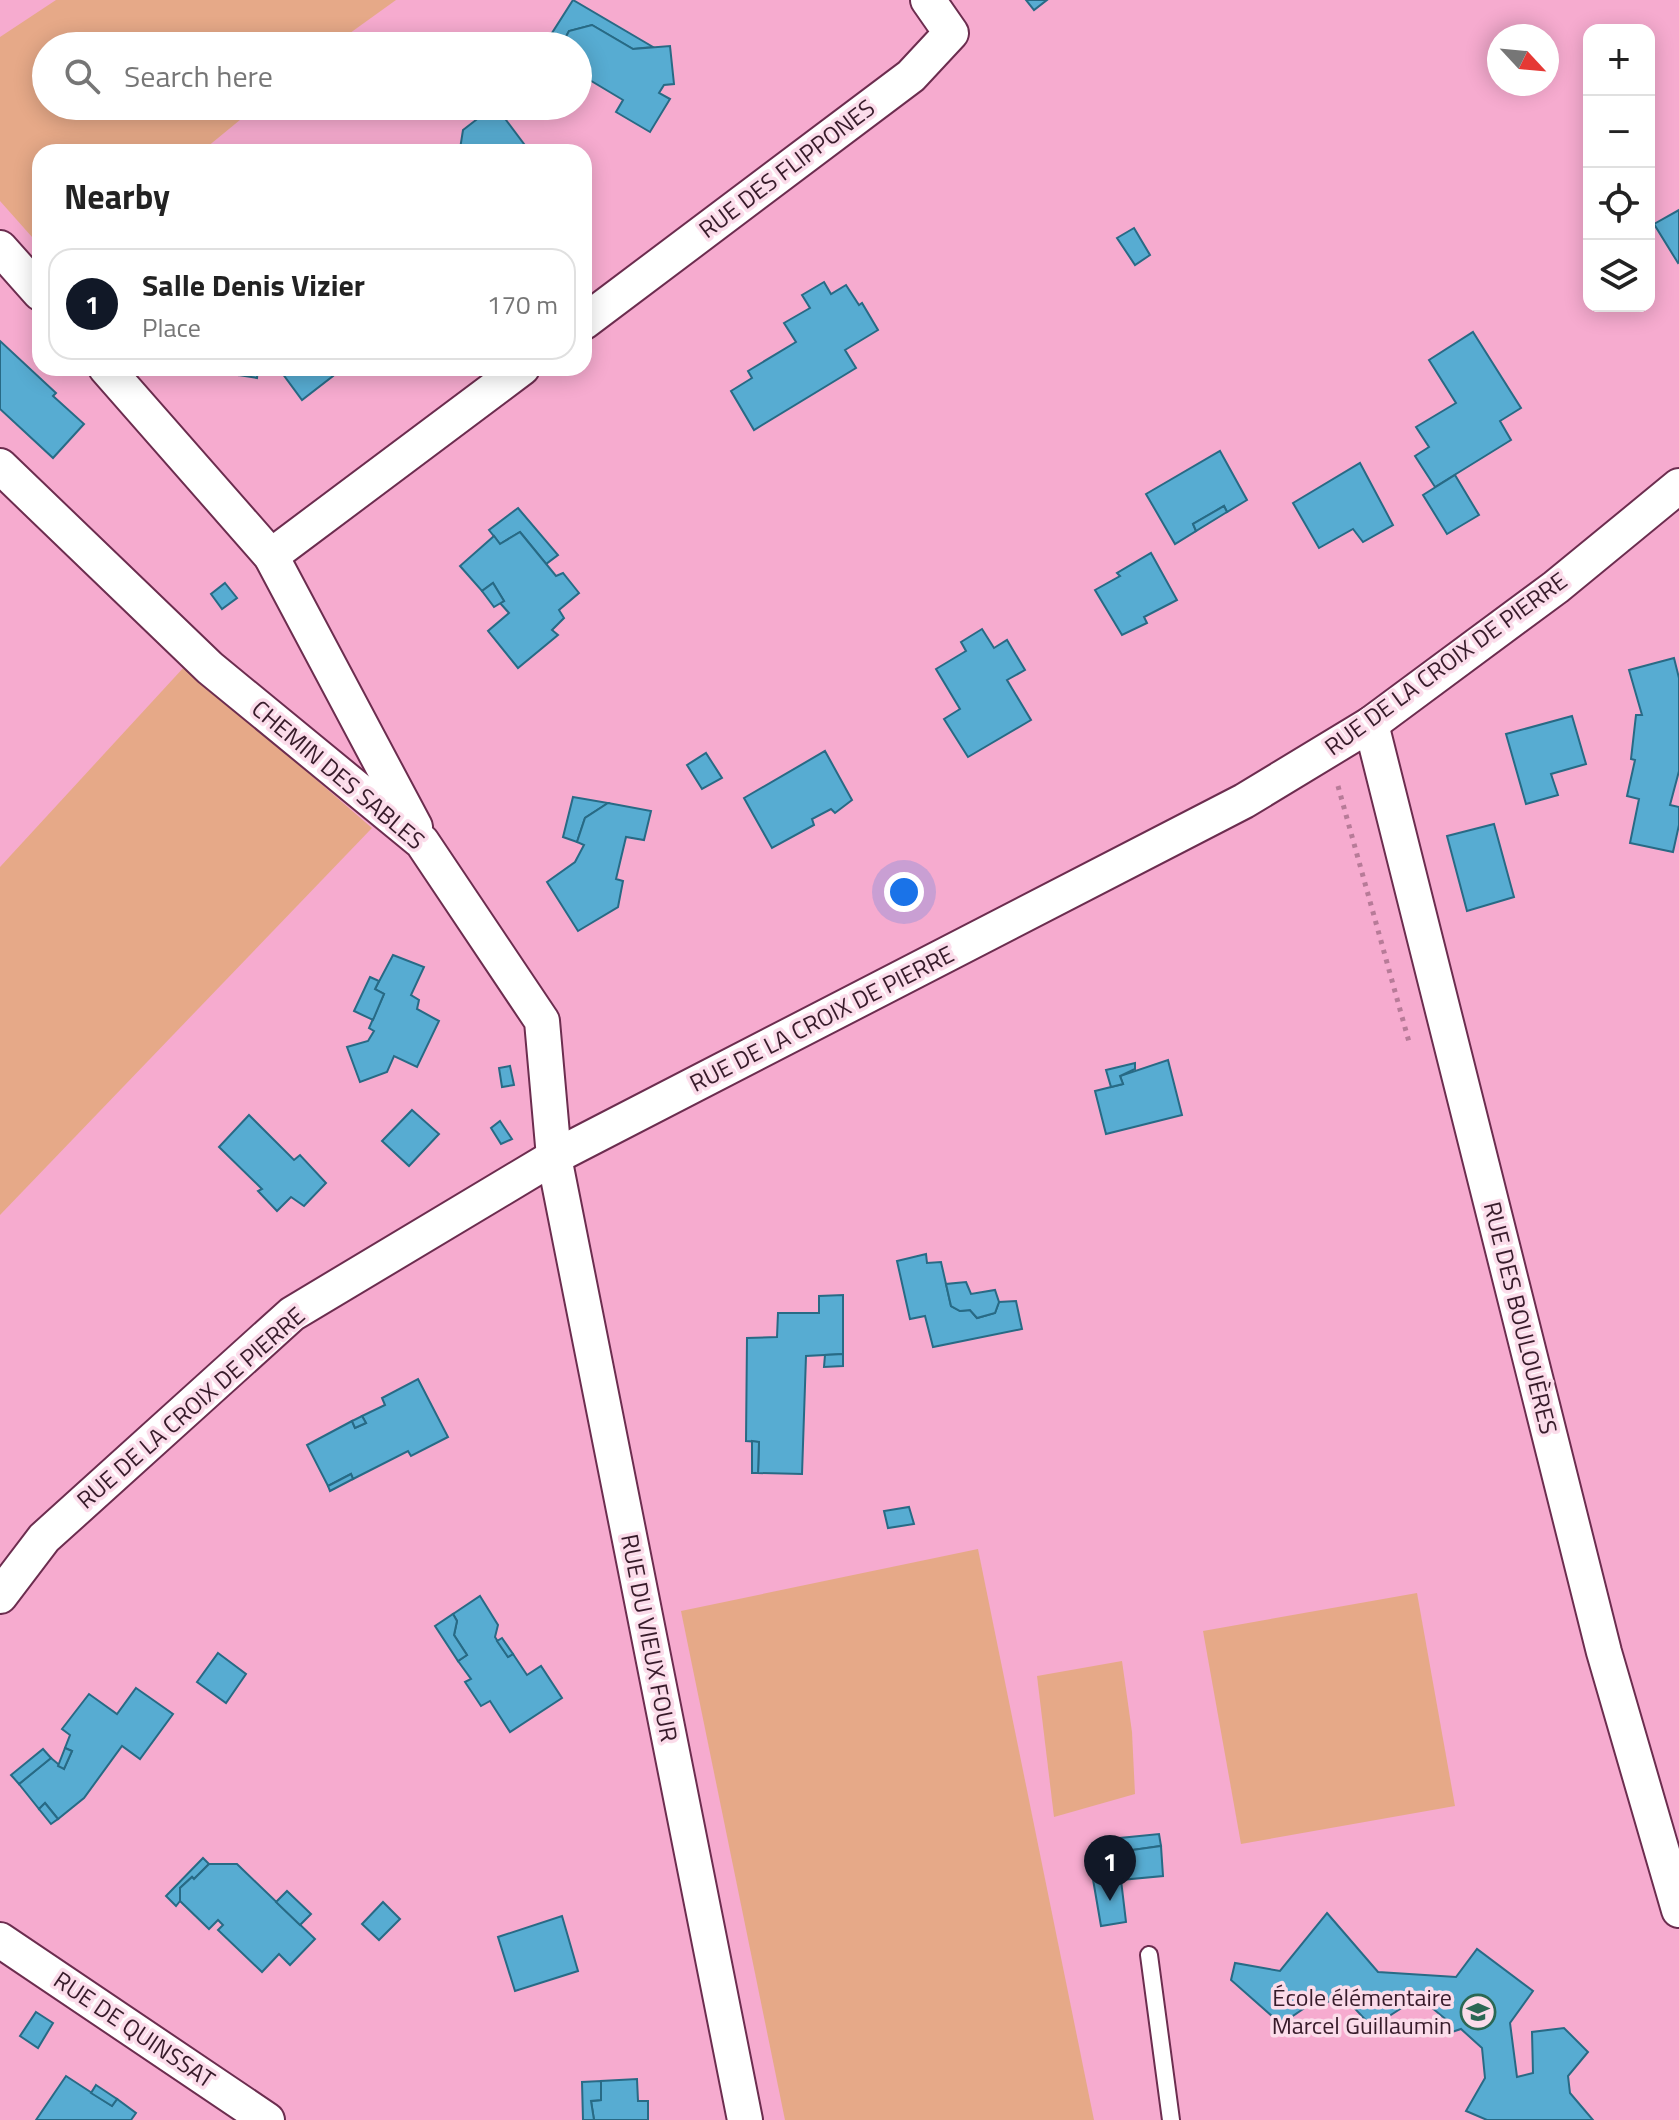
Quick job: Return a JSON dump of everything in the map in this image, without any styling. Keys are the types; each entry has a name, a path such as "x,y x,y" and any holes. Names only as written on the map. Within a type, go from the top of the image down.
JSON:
{"street":[{"name":"RUE DES FLIPPONES","path":"592,316 911,76 951,33 928,0"},
{"path":"0,248 32,284"},
{"path":"113,376 271,556 422,842"},
{"path":"271,556 511,376"},
{"name":"CHEMIN DES SABLES","path":"0,466 210,668 422,842 542,1021 554,1157"},
{"name":"RUE DE LA CROIX DE PIERRE","path":"0,1596 44,1538 292,1314 554,1157 1244,801 1371,724 1556,587 1679,486"},
{"name":"RUE DES BOULOUÈRES","path":"1371,724 1604,1652 1679,1910"},
{"name":"RUE DU VIEUX FOUR","path":"554,1157 745,2120"},
{"name":"RUE DE QUINSSAT","path":"0,1940 267,2120"}],"lane":[{"path":"1149,1955 1171,2120"}],"shaded area":[{"path":"56,0 396,0 351,32 32,32 32,120 240,120 211,144 32,144 32,237 0,201 0,37"},
{"path":"185,666 372,828 0,1215 0,867"},
{"path":"978,1549 1094,2120 785,2120 681,1611"},
{"path":"1417,1593 1455,1806 1241,1844 1203,1631"},
{"path":"1122,1661 1132,1732 1135,1794 1054,1817 1037,1676"}],"building":[{"path":"573,0 653,47 633,49 592,25 568,32 553,32"},
{"path":"1026,0 1047,0 1034,10"},
{"path":"592,25 633,49 670,46 674,84 664,85 659,93 670,99 650,132 616,112 623,100 592,81 592,32 569,31"},
{"path":"476,120 506,120 524,144 461,144 463,130"},
{"path":"1679,210 1678,263 1655,226"},
{"path":"1134,228 1150,255 1135,265 1117,238"},
{"path":"824,282 831,294 846,285 859,305 862,303 878,330 845,350 856,368 754,430 731,391 752,378 748,371 796,342 784,323 810,308 802,295"},
{"path":"1473,332 1521,408 1500,421 1511,440 1435,487 1415,456 1429,447 1416,427 1456,403 1429,360"},
{"path":"0,341 32,371 32,376 38,376 56,393 53,396 84,424 53,458 0,409"},
{"path":"284,376 333,376 302,400"},
{"path":"1220,451 1247,500 1227,512 1224,506 1193,524 1196,531 1175,544 1146,494"},
{"path":"1360,463 1393,525 1363,542 1353,529 1319,548 1293,503"},
{"path":"1455,475 1479,515 1447,534 1423,495"},
{"path":"1224,506 1227,512 1196,531 1193,524"},
{"path":"518,508 558,555 546,564 520,532 500,544 489,530"},
{"path":"520,532 556,576 563,573 579,593 559,610 564,618 552,630 558,635 518,668 488,631 509,613 500,603 504,601 493,583 482,591 460,566 494,536 500,544"},
{"path":"1151,553 1177,600 1144,617 1147,623 1122,635 1095,590"},
{"path":"225,583 237,598 222,609 211,594"},
{"path":"493,583 504,601 494,607 482,591"},
{"path":"982,629 994,648 1007,640 1025,670 1007,680 1031,720 968,757 944,719 960,709 936,669 966,651 961,642"},
{"path":"1674,658 1679,678 1679,771 1670,805 1679,807 1679,825 1673,852 1630,843 1639,799 1627,796 1635,760 1631,759 1636,715 1642,715 1629,670"},
{"path":"1572,716 1586,764 1551,774 1558,795 1526,804 1506,734"},
{"path":"825,751 852,800 835,813 831,809 812,819 814,825 772,848 744,798"},
{"path":"706,753 722,778 702,789 687,765"},
{"path":"573,797 608,803 585,818 577,842 563,837"},
{"path":"608,803 651,811 644,840 626,837 616,879 623,881 618,907 578,931 547,882 575,862 584,845 577,842 585,818"},
{"path":"1494,824 1514,897 1467,911 1447,836"},
{"path":"393,955 424,967 411,995 419,1000 417,1009 439,1021 417,1067 394,1056 387,1072 360,1082 347,1047 368,1041 374,1031 369,1028 384,994 375,989"},
{"path":"370,977 379,981 375,989 384,994 373,1020 354,1011"},
{"path":"1168,1060 1182,1115 1106,1134 1095,1091 1123,1084 1120,1076"},
{"path":"1135,1063 1135,1069 1120,1076 1123,1084 1111,1087 1106,1070"},
{"path":"510,1066 514,1085 502,1087 499,1068"},
{"path":"412,1110 439,1134 409,1166 382,1141"},
{"path":"249,1115 294,1160 300,1155 326,1183 304,1206 291,1197 277,1211 258,1191 262,1189 219,1147"},
{"path":"500,1121 512,1139 501,1144 491,1128"},
{"path":"926,1254 927,1263 941,1262 951,1306 960,1311 970,1310 977,1318 995,1313 999,1302 1016,1301 1022,1329 933,1347 925,1316 910,1319 897,1261"},
{"path":"966,1282 971,1294 995,1290 999,1302 995,1313 977,1318 970,1310 960,1311 951,1306 946,1284"},
{"path":"843,1295 843,1354 806,1356 802,1474 758,1473 759,1442 746,1441 747,1338 777,1337 778,1313 819,1313 819,1296"},
{"path":"843,1354 843,1366 824,1367 825,1355"},
{"path":"418,1379 448,1437 411,1456 408,1451 353,1479 351,1474 328,1486 307,1445 352,1421 355,1428 366,1423 362,1416 385,1405 382,1398"},
{"path":"362,1416 366,1423 355,1428 352,1421"},
{"path":"752,1441 759,1442 758,1473 752,1473"},
{"path":"351,1474 353,1479 330,1491 328,1486"},
{"path":"909,1507 914,1524 888,1528 884,1511"},
{"path":"480,1596 498,1625 495,1637 508,1657 513,1654 527,1675 541,1666 562,1698 510,1732 490,1701 481,1706 465,1682 471,1679 458,1661 467,1655 454,1635 457,1621 453,1614"},
{"path":"453,1614 457,1621 454,1635 467,1655 458,1661 435,1626"},
{"path":"502,1638 513,1654 508,1657 497,1641"},
{"path":"218,1653 246,1674 226,1703 197,1682"},
{"path":"136,1688 173,1714 140,1759 122,1746 84,1798 58,1819 45,1803 39,1809 19,1784 51,1758 64,1769 72,1751 65,1748 70,1735 62,1729 89,1694 117,1714"},
{"path":"65,1748 72,1751 64,1769 58,1766"},
{"path":"43,1749 51,1758 19,1784 11,1775"},
{"path":"45,1803 58,1819 51,1824 39,1809"},
{"path":"1159,1834 1161,1846 1112,1853 1110,1839"},
{"path":"1161,1846 1163,1876 1121,1880 1126,1922 1101,1926 1089,1856"},
{"path":"203,1858 209,1864 180,1888 180,1901 176,1906 166,1896"},
{"path":"209,1864 237,1864 315,1939 290,1965 279,1954 262,1972 218,1930 223,1925 218,1920 209,1929 180,1901 180,1888"},
{"path":"287,1891 311,1914 300,1925 276,1902"},
{"path":"383,1902 400,1919 379,1940 362,1924"},
{"name":"École élémentaire Marcel Guillaumin","path":"1327,1913 1378,1972 1456,1977 1477,1949 1533,1991 1510,2023 1517,2077 1533,2073 1532,2032 1564,2028 1588,2052 1568,2076 1570,2093 1593,2120 1487,2120 1466,2111 1485,2078 1482,2048 1461,2029 1452,2032 1448,2021 1426,2003 1408,2004 1372,2027 1347,2000 1312,2003 1281,2024 1231,1980 1235,1963 1280,1971"},
{"path":"562,1916 578,1971 515,1991 498,1937"},
{"path":"36,2012 53,2023 38,2048 20,2036"},
{"path":"66,2076 112,2106 117,2099 136,2113 131,2120 36,2120"},
{"path":"637,2079 638,2101 648,2101 648,2120 594,2120 591,2101 601,2100 601,2081"},
{"path":"601,2081 601,2100 591,2101 594,2120 583,2120 582,2082"},
{"path":"96,2085 117,2099 112,2106 91,2093"}],"place":[{"name":"Salle Denis Vizier","path":"1110,1901"},
{"name":"École élémentaire Marcel Guillaumin","path":"1478,2012"}]}
